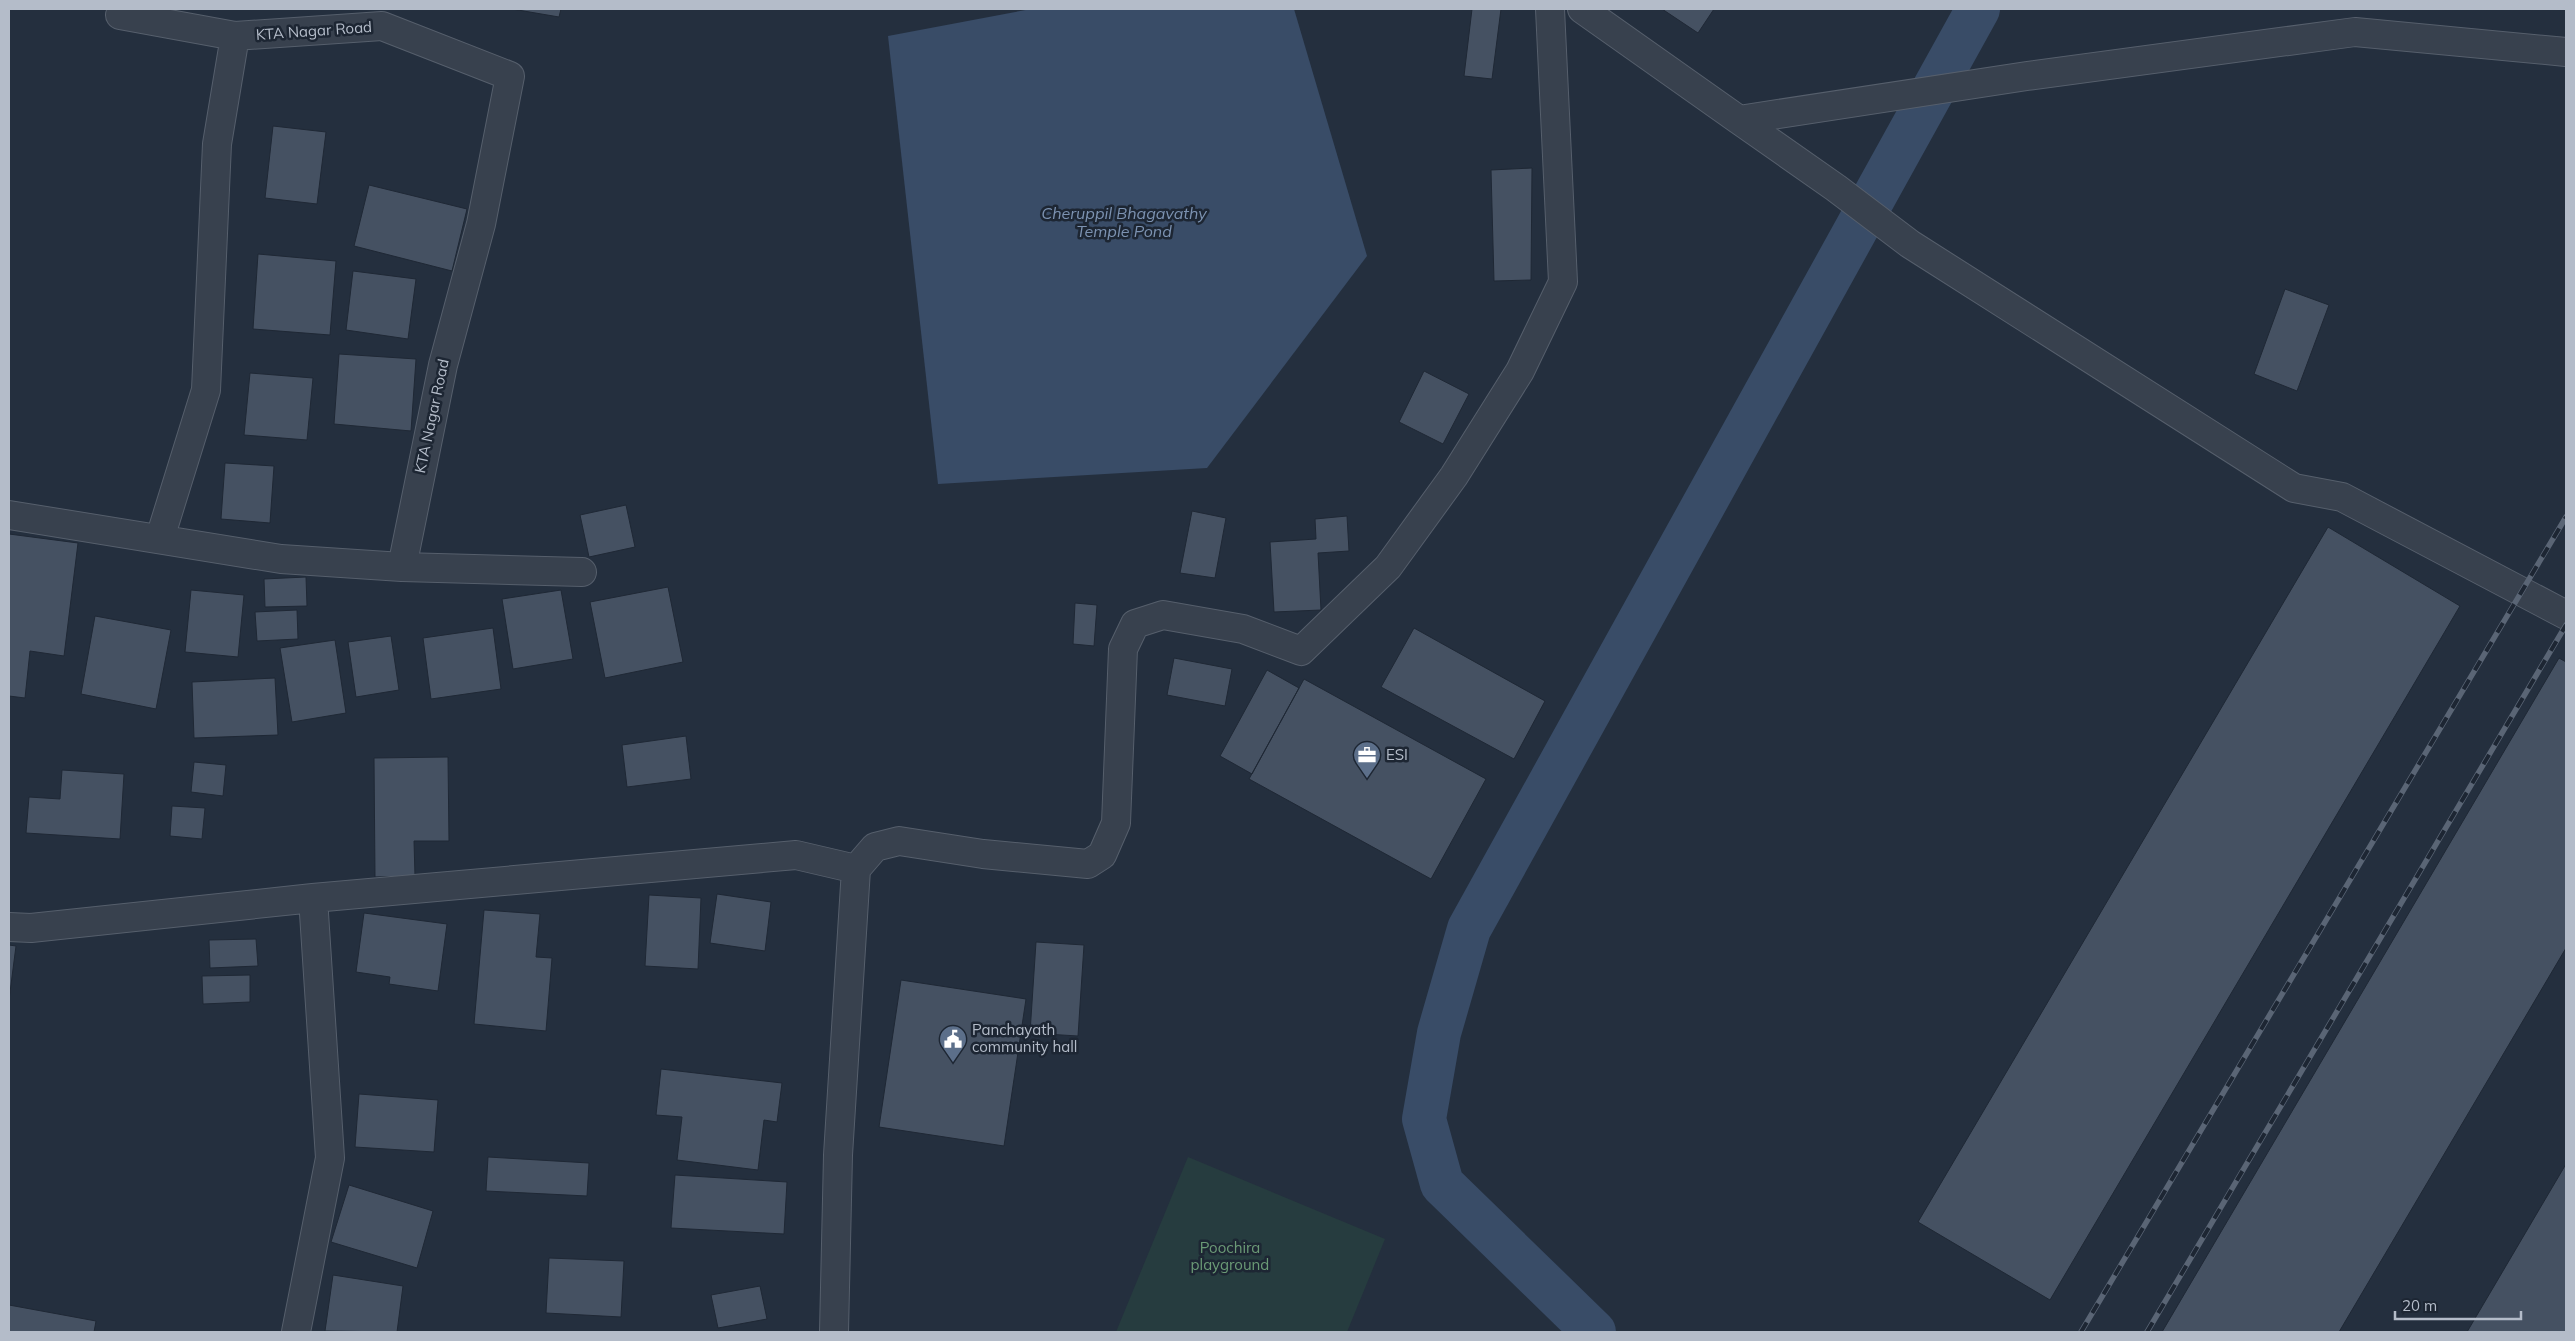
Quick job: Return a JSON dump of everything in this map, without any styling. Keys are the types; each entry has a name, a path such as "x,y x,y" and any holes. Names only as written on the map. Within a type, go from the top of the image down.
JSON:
{"street":[{"path":"834,1332 838,1155 856,869 875,848 899,841 983,854 1088,864 1102,855 1116,823 1123,649 1135,624 1163,615 1243,629 1302,651 1388,567 1454,476 1520,371 1563,282 1550,9"},
{"path":"1582,9 1836,188 1910,244 2294,488 2342,497 2566,616"},
{"path":"120,15 235,36"},
{"name":"KTA Nagar Road","path":"160,538 206,390 217,144 235,36 382,26 510,76 481,224 442,365 402,567"},
{"path":"1739,120 1988,81 2355,32 2566,52"},
{"path":"9,514 160,538 281,560 402,567 582,572"},
{"path":"9,927 31,928 313,898 796,855 856,869"},
{"path":"296,1332 330,1158 313,898"}],"green space":[{"name":"Poochira playground","path":"1188,1157 1385,1239 1347,1332 1116,1332"}],"water":[{"name":"Cheruppil Bhagavathy Temple Pond","path":"1031,9 1294,9 1367,256 1207,468 938,484 888,36"}],"building":[{"path":"512,9 561,9 559,17"},
{"path":"1472,9 1501,9 1492,79 1464,76"},
{"path":"1662,9 1714,9 1698,33"},
{"path":"273,126 326,132 317,204 265,198"},
{"path":"1532,168 1531,280 1494,281 1491,170"},
{"path":"369,185 467,209 452,271 354,246"},
{"path":"258,254 336,261 330,335 253,329"},
{"path":"353,271 416,279 408,339 346,330"},
{"path":"2285,289 2329,305 2297,391 2254,374"},
{"path":"339,354 416,359 411,431 334,424"},
{"path":"1424,371 1469,394 1443,444 1399,422"},
{"path":"250,373 313,378 307,440 244,435"},
{"path":"225,463 274,466 270,523 221,519"},
{"path":"626,505 635,547 589,557 580,515"},
{"path":"1192,511 1226,518 1215,578 1180,573"},
{"path":"1347,516 1349,551 1318,553 1321,610 1274,612 1270,542 1316,539 1315,519"},
{"path":"2328,527 2460,606 2050,1300 1918,1222"},
{"path":"9,534 78,543 64,656 30,651 25,698 9,696"},
{"path":"306,577 307,606 265,607 264,579"},
{"path":"668,587 683,662 605,678 590,602"},
{"path":"191,590 244,595 238,657 185,652"},
{"path":"561,590 573,659 513,669 502,599"},
{"path":"1075,603 1097,605 1094,646 1073,644"},
{"path":"297,610 298,639 257,641 255,612"},
{"path":"95,616 171,630 156,709 81,694"},
{"path":"493,628 501,689 431,699 423,638"},
{"path":"1414,628 1545,701 1514,759 1381,687"},
{"path":"391,636 399,690 356,697 348,642"},
{"path":"335,640 346,713 292,722 280,648"},
{"path":"1174,658 1232,669 1225,706 1167,695"},
{"path":"2559,658 2566,662 2566,948 2339,1332 2162,1332"},
{"path":"1267,670 1299,688 1252,774 1220,756"},
{"path":"275,678 278,735 194,738 192,682"},
{"name":"ESI","path":"1304,679 1486,779 1431,879 1249,779"},
{"path":"686,736 691,779 627,787 622,745"},
{"path":"448,757 449,841 414,841 415,876 375,877 374,758"},
{"path":"194,762 226,765 223,796 191,792"},
{"path":"62,770 124,774 120,839 26,833 29,797 60,799"},
{"path":"172,806 205,808 202,839 170,836"},
{"path":"717,894 771,902 765,951 710,943"},
{"path":"649,895 701,898 698,969 645,966"},
{"path":"484,910 540,914 536,957 552,958 546,1031 474,1024"},
{"path":"364,913 447,924 438,991 389,984 390,977 356,972"},
{"path":"256,939 258,966 210,968 209,940"},
{"path":"1036,942 1084,945 1078,1036 1030,1033"},
{"path":"9,945 16,946 9,1000"},
{"path":"250,975 250,1002 203,1004 202,976"},
{"name":"Panchayath community hall","path":"901,980 1026,999 1004,1146 879,1127"},
{"path":"661,1069 782,1083 777,1122 764,1120 758,1170 677,1160 682,1117 656,1115"},
{"path":"359,1094 438,1100 434,1152 355,1147"},
{"path":"488,1157 589,1163 587,1196 486,1191"},
{"path":"2566,1164 2566,1332 2467,1332"},
{"path":"675,1175 787,1182 784,1234 671,1228"},
{"path":"349,1185 433,1211 417,1268 331,1242"},
{"path":"549,1258 624,1261 621,1317 546,1313"},
{"path":"333,1275 403,1286 397,1332 325,1331"},
{"path":"760,1286 767,1319 718,1328 711,1295"},
{"path":"9,1305 96,1321 94,1332 9,1332"}],"waterway":[{"path":"1594,1332 1442,1184 1424,1119 1439,1033 1469,929 1978,9"}],"railway":[{"path":"2081,1332 2566,517"},
{"path":"2147,1332 2566,625"}],"place":[{"name":"ESI","path":"1367,779"},
{"name":"Panchayath community hall","path":"953,1063"}]}
